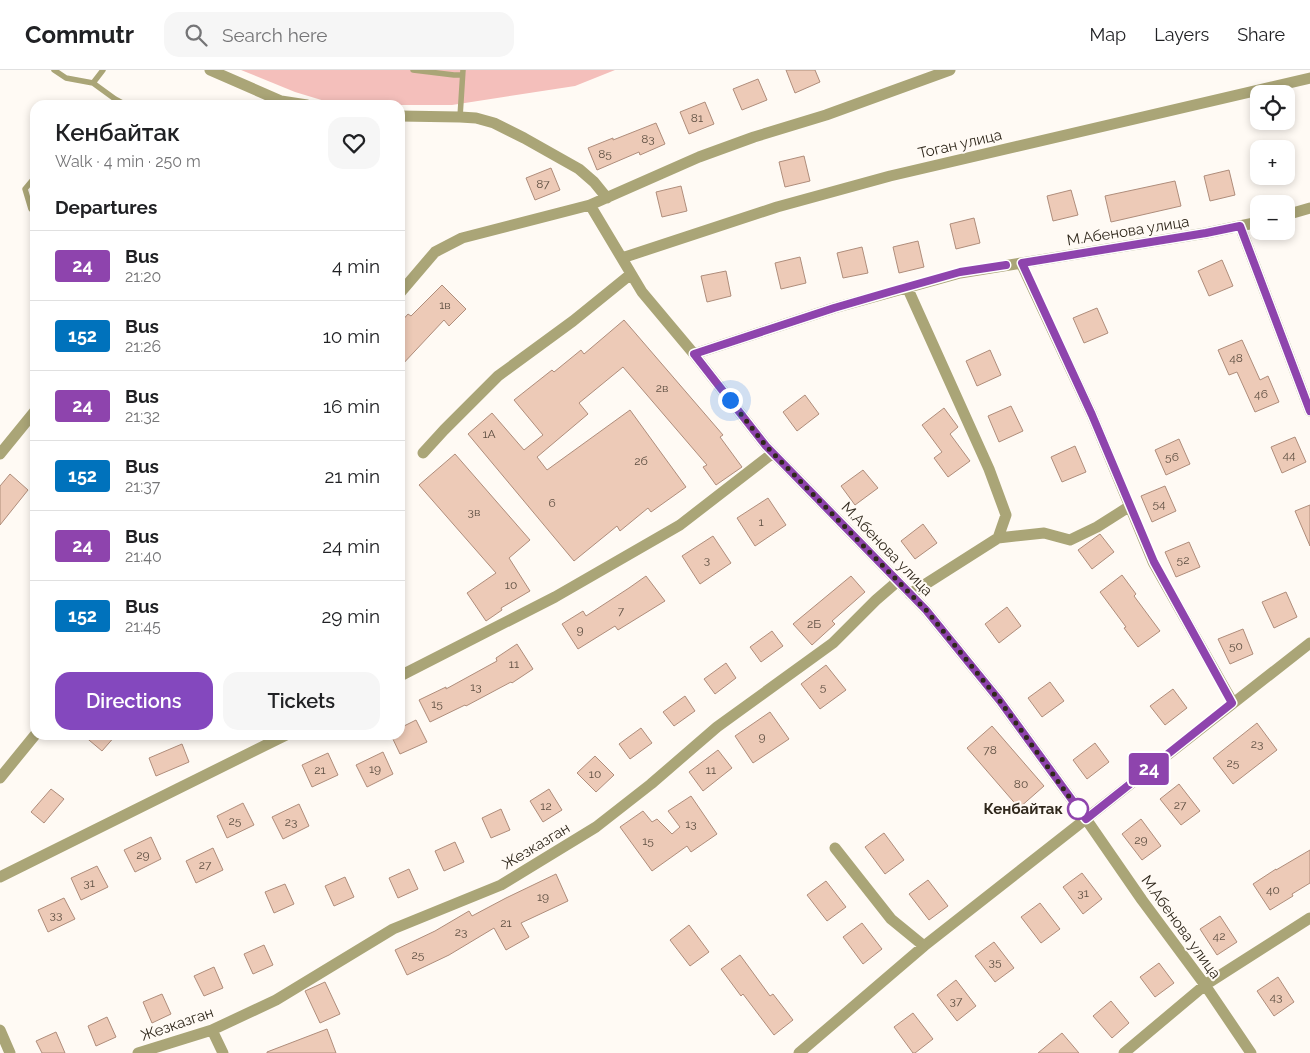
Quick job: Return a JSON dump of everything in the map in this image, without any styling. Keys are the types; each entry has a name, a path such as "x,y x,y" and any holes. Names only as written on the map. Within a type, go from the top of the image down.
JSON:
{"street":[{"path":"210,70 273,100"},
{"path":"405,287 435,252 462,238 590,205 700,157 754,137 826,115 950,70"},
{"name":"Тоган улица","path":"622,258 777,207 890,176 1310,78"},
{"path":"405,116 476,118 494,123 540,146 579,169 594,182 606,198"},
{"name":"М.Абенова улица","path":"590,205 642,292 694,354 766,446 926,610 1000,701 1205,985 1251,1053"},
{"path":"1295,212 1310,208"},
{"name":"М.Абенова улица","path":"694,354 834,308 960,272 1196,235 1250,224"},
{"path":"1240,226 1310,411"},
{"path":"1022,263 1092,415 1154,562 1232,703"},
{"path":"423,453 498,376 573,321 632,274"},
{"path":"907,287 989,469 1006,515 998,538"},
{"path":"0,454 30,418"},
{"path":"405,673 555,597 680,525 773,453"},
{"path":"910,594 998,538 1044,533 1070,540 1097,527 1130,506"},
{"name":"Жезказган","path":"138,1053 212,1030 276,1000 393,929 500,886 596,827 651,784 717,727 833,643 898,581"},
{"path":"798,1053 924,946 1310,643"},
{"path":"0,778 31,740"},
{"path":"0,877 276,740"},
{"path":"835,848 891,919 924,946"},
{"path":"1124,1053 1205,985 1310,918"},
{"path":"0,1030 10,1053"},
{"path":"212,1030 223,1053"}],"lane":[{"path":"54,70 66,78 93,83 118,100"},
{"path":"93,83 103,70"},
{"path":"412,70 454,75 463,72 460,117"},
{"path":"30,183 25,189 30,206"}],"shaded area":[{"path":"241,70 615,70 575,86 452,105 405,105 405,100 321,100 295,92"}],"building":[{"path":"786,70 815,70 820,82 795,93"},
{"path":"758,79 767,100 742,110 733,89"},
{"path":"705,102 714,124 689,134 680,112"},
{"path":"656,123 665,144 640,155 639,152 597,170 588,148"},
{"path":"804,156 810,181 785,187 779,162"},
{"path":"551,168 560,190 535,200 526,178"},
{"path":"1229,170 1235,195 1210,201 1204,176"},
{"path":"1175,181 1181,206 1111,222 1105,196"},
{"path":"681,186 687,211 662,217 656,192"},
{"path":"1071,190 1078,215 1053,221 1047,196"},
{"path":"974,218 980,243 956,249 950,224"},
{"path":"918,241 924,267 899,273 893,247"},
{"path":"862,247 868,273 843,278 837,253"},
{"path":"800,257 806,283 781,289 775,263"},
{"path":"1222,260 1233,286 1209,296 1198,271"},
{"path":"726,271 731,296 707,302 701,276"},
{"path":"442,285 466,309 449,326 444,320 405,362 405,317 408,314 411,316"},
{"path":"1097,308 1108,333 1084,343 1073,318"},
{"path":"624,320 723,435 720,437 742,467 716,485 703,467 707,465 623,367 579,403 588,414 537,457 547,470 630,410 686,487 651,512 648,508 620,531 617,526 574,561 468,434 492,413 524,450 543,435 514,400 581,350 584,354"},
{"path":"1242,340 1260,380 1268,376 1279,402 1255,412 1237,372 1229,375 1218,350"},
{"path":"990,350 1001,375 977,386 966,361"},
{"path":"805,395 819,414 797,431 783,412"},
{"path":"1011,406 1023,431 999,442 988,416"},
{"path":"944,408 958,427 950,434 970,461 948,477 934,458 942,452 922,425"},
{"path":"1295,437 1306,462 1282,473 1271,447"},
{"path":"1179,439 1190,464 1166,475 1155,450"},
{"path":"1075,446 1086,472 1062,482 1051,457"},
{"path":"455,454 530,540 509,558 530,591 501,608 502,610 486,621 467,593 496,573 419,485"},
{"path":"863,470 878,488 855,505 841,486"},
{"path":"10,474 28,490 0,525 0,486"},
{"path":"1165,486 1176,511 1152,522 1141,496"},
{"path":"768,498 786,525 755,546 737,518"},
{"path":"1310,505 1310,546 1295,511"},
{"path":"923,524 937,543 915,559 901,541"},
{"path":"1100,534 1114,552 1092,569 1078,550"},
{"path":"713,536 731,563 700,584 682,556"},
{"path":"1189,542 1200,567 1176,577 1165,552"},
{"path":"1122,575 1136,594 1134,596 1160,631 1138,647 1100,592"},
{"path":"646,576 665,601 618,630 615,626 578,649 562,624 583,611 586,616"},
{"path":"851,576 865,592 832,621 835,624 812,645 793,624"},
{"path":"1286,592 1297,617 1274,628 1262,602"},
{"path":"1007,607 1021,626 999,643 985,624"},
{"path":"1243,629 1253,654 1230,664 1218,639"},
{"path":"772,631 783,646 761,662 750,647"},
{"path":"517,644 533,669 512,683 430,722 419,700 446,687 446,689 497,661 496,658"},
{"path":"726,663 736,678 715,694 704,679"},
{"path":"826,665 846,690 820,709 801,684"},
{"path":"1050,682 1064,701 1042,717 1028,698"},
{"path":"1173,689 1187,708 1165,725 1150,706"},
{"path":"685,696 695,711 674,726 663,712"},
{"path":"770,712 789,739 753,763 735,736"},
{"path":"416,720 427,742 400,754 393,740 405,740 405,726"},
{"path":"1257,723 1277,750 1233,784 1213,758"},
{"path":"992,726 1044,786 1019,808 967,748"},
{"path":"641,728 652,743 630,759 619,744"},
{"path":"89,740 112,740 102,751"},
{"path":"1095,743 1109,762 1087,779 1073,760"},
{"path":"182,744 189,762 156,776 149,758"},
{"path":"718,750 732,768 703,791 689,772"},
{"path":"383,752 393,774 367,787 356,765"},
{"path":"328,753 338,775 312,787 302,765"},
{"path":"595,756 614,775 596,792 577,773"},
{"path":"1179,784 1200,811 1181,825 1160,799"},
{"path":"51,789 64,799 44,823 31,812"},
{"path":"549,789 562,810 543,822 530,801"},
{"path":"691,796 717,834 691,852 687,846 652,871 620,827 643,811 652,822 657,819 672,834 680,827 668,811"},
{"path":"243,803 254,825 227,838 217,816"},
{"path":"299,804 309,826 283,839 272,817"},
{"path":"501,809 510,830 491,838 482,818"},
{"path":"1141,819 1161,846 1142,860 1122,834"},
{"path":"884,833 904,860 885,874 865,847"},
{"path":"151,837 161,859 135,872 124,850"},
{"path":"455,842 464,862 444,871 435,851"},
{"path":"213,848 223,870 196,883 186,861"},
{"path":"1310,850 1310,883 1270,910 1253,884"},
{"path":"97,866 108,887 81,900 71,878"},
{"path":"409,869 418,889 398,898 389,878"},
{"path":"1082,873 1102,899 1083,914 1063,887"},
{"path":"556,874 568,901 521,923 529,937 506,950 494,928 449,955 407,975 395,950 435,931 469,911 472,916"},
{"path":"345,877 354,897 334,906 325,886"},
{"path":"928,880 948,906 929,920 909,894"},
{"path":"826,881 846,907 827,921 807,895"},
{"path":"285,884 294,904 274,913 265,892"},
{"path":"64,898 75,919 48,932 38,910"},
{"path":"1040,903 1060,929 1041,943 1021,917"},
{"path":"1220,916 1237,942 1217,955 1200,929"},
{"path":"862,923 882,949 863,964 843,937"},
{"path":"689,925 709,952 690,966 670,940"},
{"path":"994,942 1014,968 995,982 975,956"},
{"path":"264,945 273,965 253,974 244,954"},
{"path":"740,955 770,996 773,994 793,1020 774,1035 743,994 741,996 721,969"},
{"path":"1159,963 1174,983 1155,997 1140,977"},
{"path":"214,967 223,988 204,996 194,976"},
{"path":"1278,977 1294,1002 1274,1016 1257,991"},
{"path":"956,980 976,1006 957,1021 937,995"},
{"path":"325,982 340,1014 320,1023 305,991"},
{"path":"162,994 171,1014 152,1023 143,1002"},
{"path":"1111,1001 1129,1023 1112,1038 1093,1016"},
{"path":"913,1013 933,1039 915,1053 913,1053 894,1027"},
{"path":"107,1017 116,1037 96,1046 88,1026"},
{"path":"327,1029 336,1053 267,1053 267,1052"},
{"path":"56,1032 65,1053 42,1053 36,1041"},
{"path":"1062,1033 1079,1053 1038,1053"}],"bus line":[{"name":"24","path":"1006,265 960,272 889,292 694,354 766,446 926,610 1000,701 1086,819 1232,703 1154,562 1092,415 1022,263 1240,226 1310,411"}],"place":[{"name":"Кенбайтак","path":"1078,809"}],"route":[{"path":"730,400 766,446 926,610 1000,701 1078,809"}]}
